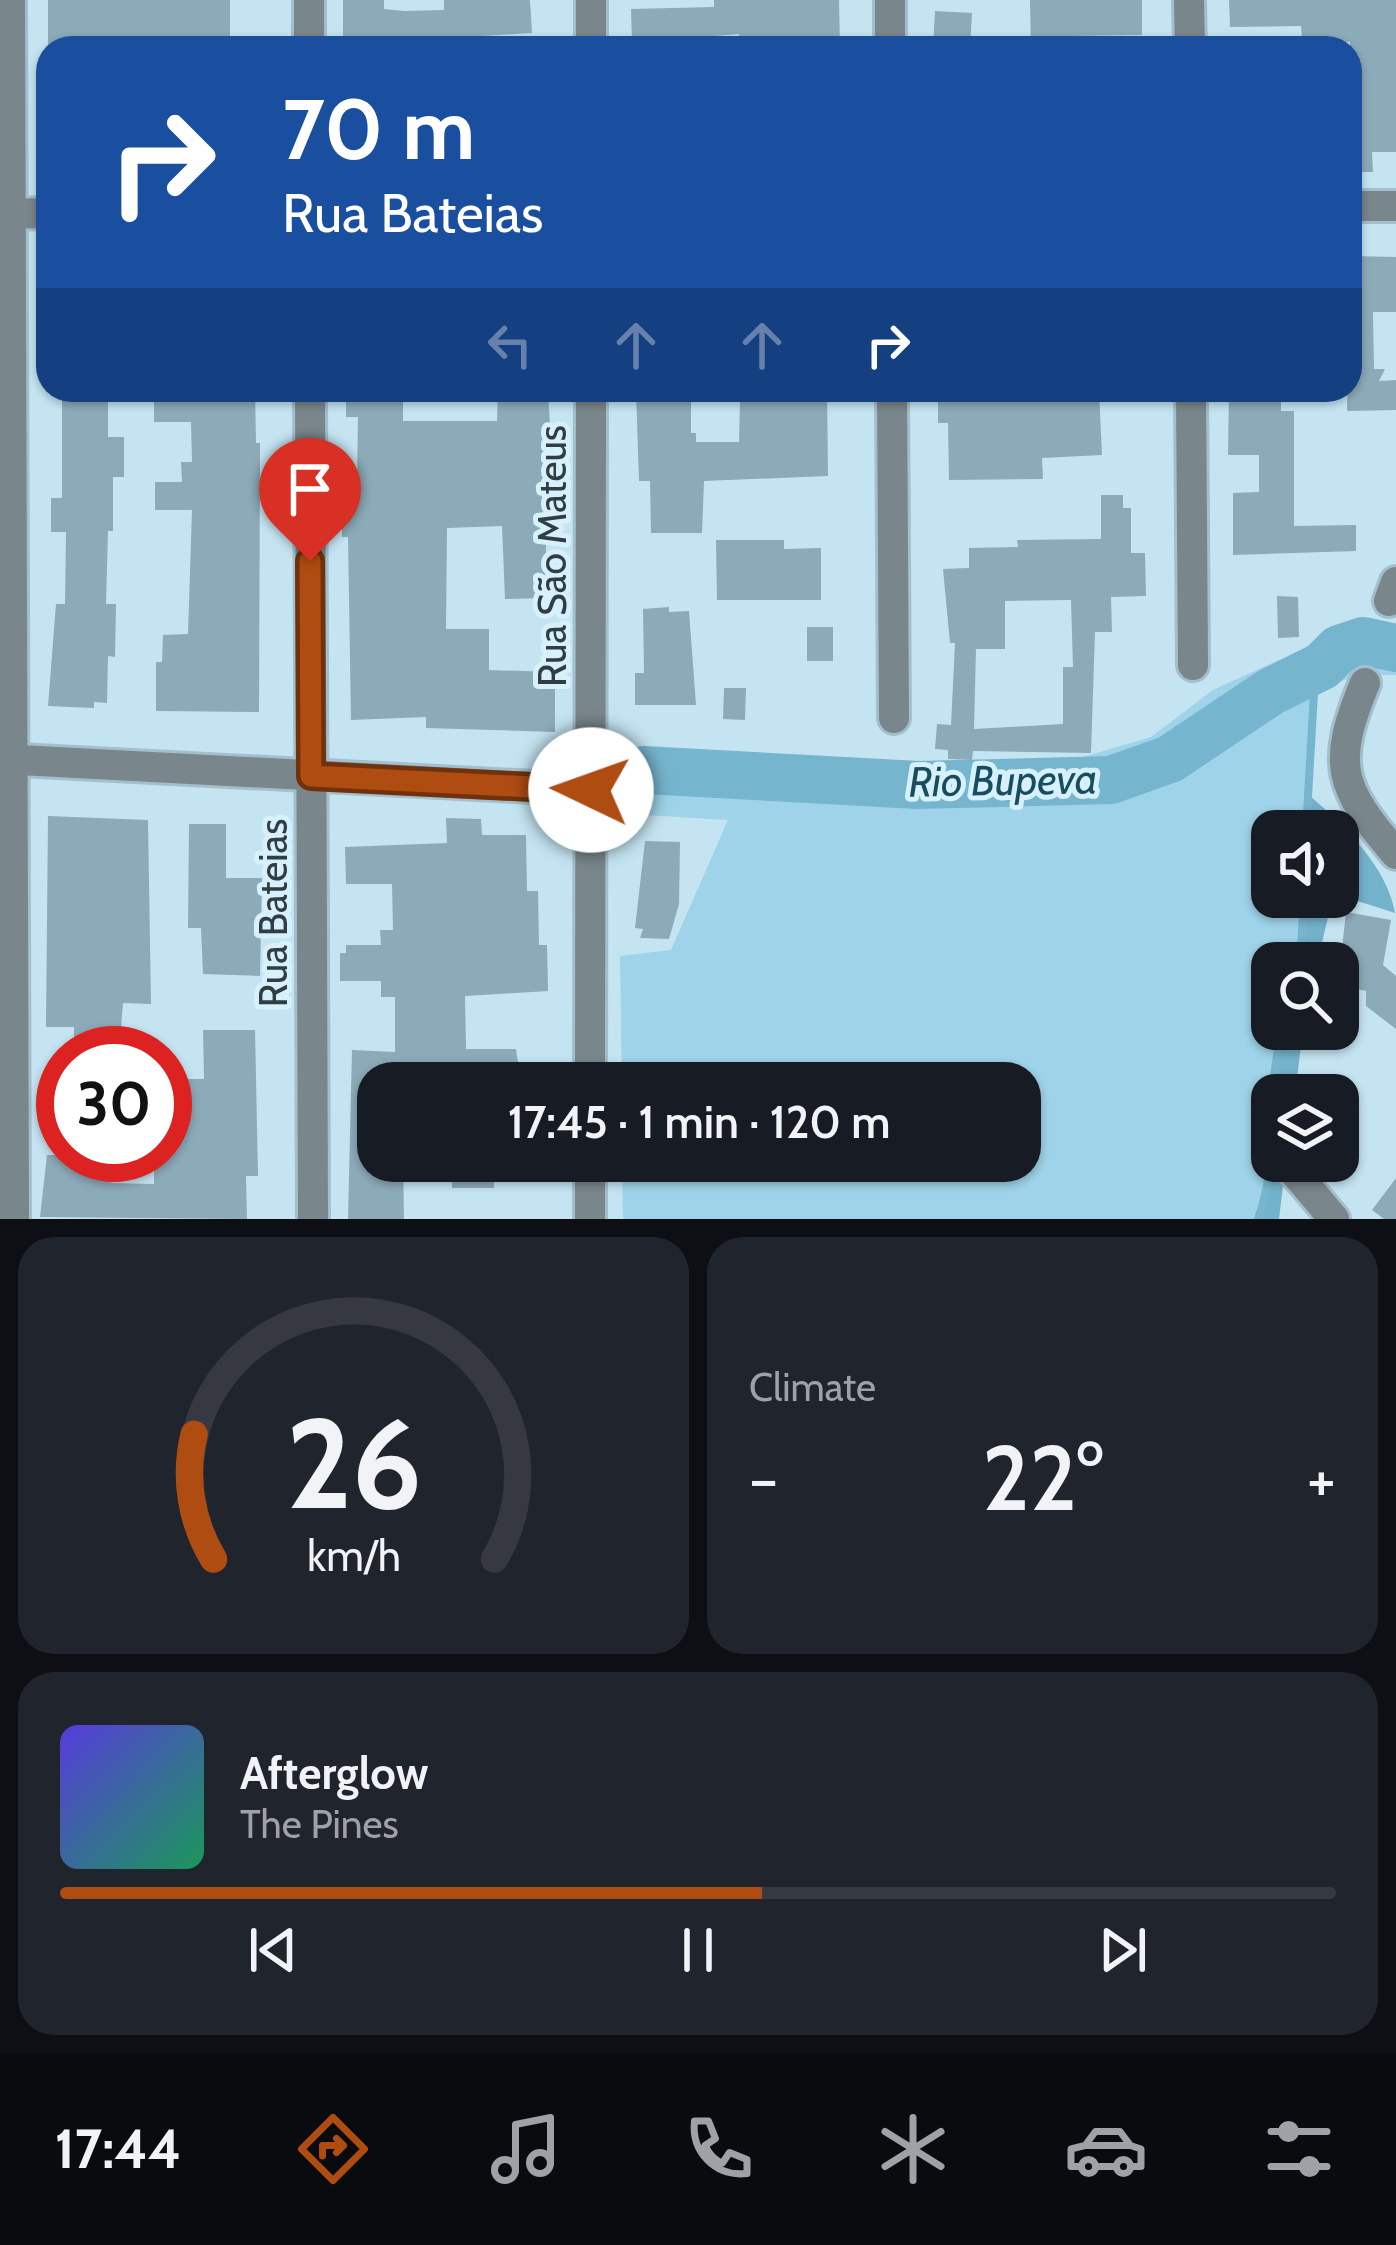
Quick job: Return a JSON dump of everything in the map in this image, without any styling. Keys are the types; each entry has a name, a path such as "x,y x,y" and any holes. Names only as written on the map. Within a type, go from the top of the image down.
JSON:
{"street":[{"path":"10,0 5,214 6,760 14,1219"},
{"path":"309,0 309,36"},
{"path":"591,0 591,36"},
{"path":"890,0 890,36"},
{"path":"1190,0 1190,36"},
{"path":"1362,206 1396,206"},
{"path":"5,214 36,213"},
{"name":"Rua Bateias","path":"310,402 313,1219"},
{"name":"Rua São Mateus","path":"590,1062 591,402"},
{"path":"892,402 894,718"},
{"path":"1191,402 1192,665"},
{"path":"1365,683 1344,734 1345,780 1355,806 1396,854"},
{"path":"6,760 591,790"},
{"path":"590,1182 590,1219"},
{"path":"1302,1182 1334,1219"}],"shaded area":[{"path":"1371,618 1396,625 1396,675 1356,675 1314,693 1307,810 1251,810 1251,918 1303,918 1301,942 1251,942 1251,1050 1278,1050 1275,1074 1251,1074 1251,1182 1267,1182 1258,1219 623,1219 622,1182 1041,1182 1041,1062 622,1062 620,956 671,950 728,820 610,813 611,757 1046,768 1151,737 1213,690"},
{"path":"1310,796 1325,810 1308,810"},
{"path":"1359,845 1383,880 1395,913 1359,902"},
{"path":"1303,918 1328,918 1322,942 1301,942"},
{"path":"1278,1050 1300,1050 1298,1074 1275,1074"},
{"path":"1267,1182 1283,1182 1279,1219 1258,1219"}],"building":[{"path":"48,0 230,0 230,36 48,36"},
{"path":"343,0 384,0 384,9 404,11 444,10 444,0 530,0 532,33 343,36"},
{"path":"714,0 839,0 840,36 632,36 631,9 714,7"},
{"path":"1030,0 1142,0 1142,35 1031,36"},
{"path":"1229,0 1396,0 1396,152 1372,152 1373,172 1362,172 1362,36 1302,36 1301,26 1230,27"},
{"path":"935,11 972,13 971,36 934,36"},
{"path":"1362,256 1396,257 1396,312 1373,312 1374,369 1385,369 1379,381 1396,380 1396,410 1347,411 1347,402 1362,402"},
{"path":"62,402 108,402 108,437 124,437 124,477 113,477 113,531 108,531 106,604 116,604 115,657 108,656 107,703 94,702 94,708 48,706 56,604 65,604 66,532 51,532 51,498 62,498"},
{"path":"154,402 255,402 256,443 260,443 259,712 156,711 156,662 162,662 163,635 188,634 192,510 155,510 155,482 182,482 181,462 192,462 191,422 154,422"},
{"path":"346,402 403,402 403,421 497,421 498,402 549,402 552,461 547,462 546,477 546,598 505,599 502,526 447,528 446,629 489,629 489,670 555,672 555,732 426,728 426,717 351,720 348,537 342,537 342,481 357,481 358,417 346,417"},
{"path":"636,402 691,402 691,433 696,433 696,442 739,442 740,402 827,402 828,476 704,481 702,533 651,533 650,481 639,481"},
{"path":"938,402 1100,402 1102,455 1042,458 1043,479 949,480 948,423 938,423"},
{"path":"1229,402 1281,402 1281,411 1294,411 1294,526 1356,525 1356,551 1233,555 1233,493 1259,492 1259,455 1228,455"},
{"path":"1101,495 1123,495 1123,508 1131,508 1131,553 1145,553 1146,596 1111,597 1112,632 1095,632 1091,753 973,751 972,760 948,759 948,750 935,749 937,724 951,725 955,643 950,643 943,569 969,568 969,548 1018,547 1017,540 1101,539","holes":["1071,600 1073,667 1063,667 1063,724 974,729 976,649 1005,649 1005,601"]},
{"path":"716,540 784,540 784,549 821,548 821,600 717,600"},
{"path":"1277,596 1298,597 1299,637 1278,638"},
{"path":"669,607 669,612 689,611 696,705 635,705 635,673 644,673 643,609"},
{"path":"807,627 833,627 833,661 807,661"},
{"path":"724,688 746,688 745,720 723,719"},
{"path":"48,816 148,820 151,1004 123,1003 121,1026 46,1026"},
{"path":"446,818 481,819 482,835 526,835 527,891 538,891 539,945 547,945 548,991 465,996 466,1049 516,1049 518,1062 357,1062 357,1182 403,1182 404,1219 348,1219 352,1050 395,1052 395,997 381,997 381,981 340,981 340,953 346,953 346,945 381,945 380,930 393,930 392,884 346,884 345,847 447,843"},
{"path":"189,824 226,824 226,878 262,878 260,976 203,974 201,928 188,928"},
{"path":"645,841 680,842 679,904 669,939 640,938 643,929 635,928"},
{"path":"1359,914 1391,920 1383,965 1396,976 1396,1029 1366,1006 1366,991 1359,990 1359,942 1343,942 1345,918"},
{"path":"203,1030 255,1030 258,1176 246,1176 247,1219 40,1217 44,1182 192,1182 192,1079 204,1079"},
{"path":"1396,1178 1396,1219 1384,1219 1372,1210"},
{"path":"452,1182 494,1182 494,1188 452,1188"}],"waterway":[{"name":"Rio Bupeva","path":"644,770 918,785 1111,780 1170,759 1270,692 1322,666 1339,649 1363,641 1396,648"},
{"path":"1307,810 1314,693 1322,666"},
{"path":"1301,942 1303,918"},
{"path":"1258,1219 1269,1173 1278,1050"}],"route":[{"path":"310,561 311,776 591,790"}]}
